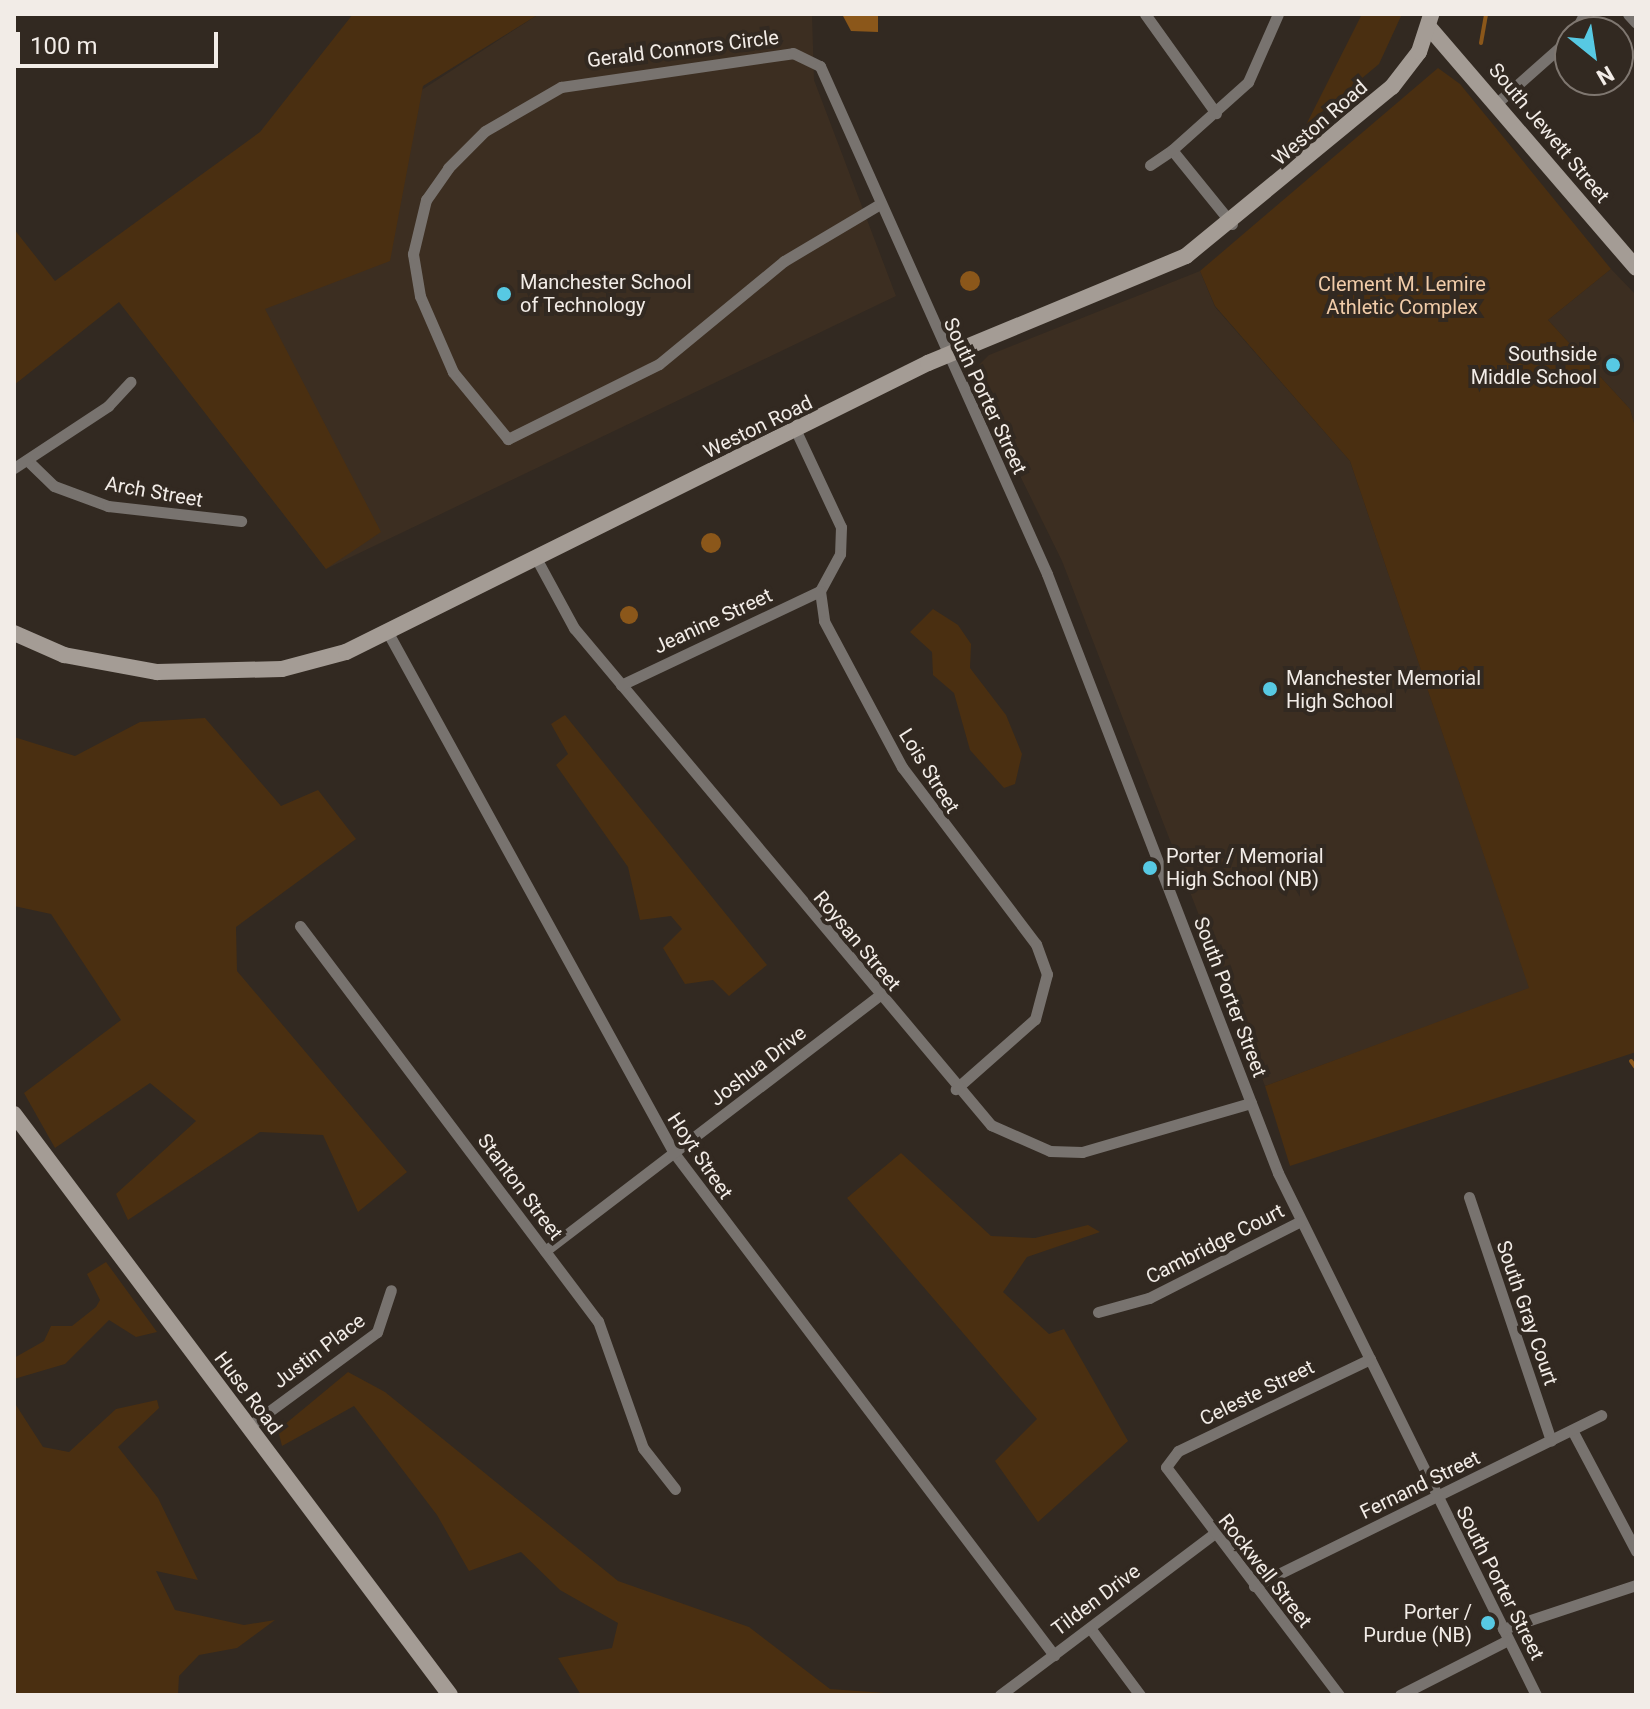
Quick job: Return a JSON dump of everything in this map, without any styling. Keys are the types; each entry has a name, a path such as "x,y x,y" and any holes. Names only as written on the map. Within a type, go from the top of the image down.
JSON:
{"street":[{"path":"1145,14 1216,113"},
{"path":"1150,165 1216,113 1258,68 1278,14"},
{"path":"1628,14 1636,23"},
{"name":"South Jewett Street","path":"1430,20 1636,268"},
{"name":"Weston Road","path":"14,633 110,667 205,673 314,662 387,631 945,356 1170,264 1232,224 1392,87 1430,20"},
{"path":"1498,102 1554,52"},
{"name":"Gerald Connors Circle","path":"827,77 808,56 793,53 583,80 512,112 448,168 426,200 414,238 420,296 453,372 508,439 659,364 784,261 880,204"},
{"name":"South Porter Street","path":"827,77 945,356 1047,574 1251,1103 1301,1221 1536,1695"},
{"path":"1172,150 1232,224"},
{"path":"14,468 117,399 130,382"},
{"path":"796,431 841,527 840,554 820,591"},
{"name":"Arch Street","path":"27,460 54,486 108,506 241,521"},
{"name":"Roysan Street","path":"536,558 564,614 956,1089 991,1125 1061,1152 1114,1146 1251,1103"},
{"name":"Jeanine Street","path":"621,685 820,591"},
{"name":"Lois Street","path":"820,591 824,621 902,767 1043,958 1048,990 1035,1019 956,1089"},
{"name":"Hoyt Street","path":"387,631 674,1153 1054,1655"},
{"name":"Stanton Street","path":"300,926 606,1333 643,1448 675,1489"},
{"name":"Joshua Drive","path":"545,1251 879,996"},
{"name":"Huse Road","path":"14,1114 450,1695"},
{"name":"South Gray Court","path":"1469,1197 1551,1441"},
{"name":"Cambridge Court","path":"1098,1312 1149,1298 1301,1221"},
{"name":"Justin Place","path":"248,1427 377,1332 391,1290"},
{"name":"Celeste Street","path":"1166,1467 1178,1451 1370,1359"},
{"name":"Fernand Street","path":"1254,1586 1601,1415"},
{"path":"1572,1430 1636,1551"},
{"name":"Rockwell Street","path":"1166,1467 1339,1695"},
{"name":"Tilden Drive","path":"1000,1695 1214,1534"},
{"path":"1400,1695 1505,1634 1636,1585"},
{"path":"1090,1628 1140,1695"}],"shaded area":[{"name":"Manchester School of Technology","path":"539,14 812,14 814,80 896,296 326,569 111,291"},
{"path":"842,14 878,14 878,32 851,31"},
{"name":"Southside Middle School","path":"1611,269 1636,295 1636,430 1630,409 1548,320"},
{"path":"970,271 977,274 980,281 977,288 970,291 963,288 960,281 963,274"},
{"name":"Manchester Memorial High School","path":"1200,271 1215,307 1350,461 1530,989 1265,1086 1062,561 970,374 989,355"},
{"path":"711,533 718,536 721,543 718,550 711,553 704,550 701,543 704,536"},
{"path":"625,606 633,606 638,615 636,622 625,624 620,619 620,611"}],"green space":[{"path":"353,14 539,14 423,86 390,261 265,309 381,532 326,569 119,302 14,385 14,229 55,281 260,132"},
{"path":"1362,14 1402,14 1379,64 1306,125"},
{"name":"Clement M. Lemire Athletic Complex","path":"1438,68 1460,84 1611,269 1548,320 1630,409 1636,430 1636,1052 1290,1166 1265,1086 1529,988 1350,461 1215,306 1200,271"},
{"path":"933,609 958,625 971,644 970,668 1006,715 1022,754 1015,784 1004,788 970,750 954,693 933,675 932,652 910,632"},
{"path":"565,715 767,965 729,996 713,980 685,984 663,948 682,929 671,916 640,920 628,867 556,765 568,754 551,724"},
{"path":"205,718 281,806 318,790 356,839 236,927 237,971 407,1172 358,1212 323,1135 260,1132 128,1220 116,1194 196,1121 150,1083 55,1148 24,1093 121,1020 51,914 14,906 14,737 75,756 140,722"},
{"path":"901,1153 991,1236 1035,1238 1088,1225 1100,1232 1027,1257 1003,1292 1049,1334 1064,1329 1128,1441 1038,1522 995,1461 1037,1419 847,1198"},
{"path":"106,1262 157,1332 136,1337 109,1320 65,1364 14,1379 14,1358 44,1341 51,1326 72,1326 96,1307 100,1300 87,1274"},
{"path":"348,1372 385,1392 618,1581 749,1627 830,1689 912,1695 581,1695 558,1658 612,1648 618,1623 560,1590 521,1552 469,1571 437,1515 354,1406 282,1446 278,1430"},
{"path":"157,1400 159,1408 118,1447 158,1498 198,1580 156,1571 175,1610 244,1625 275,1620 237,1648 199,1655 179,1676 178,1695 14,1695 14,1402 43,1447 69,1452 116,1409"}],"waterway":[{"path":"1481,43 1486,14"},
{"path":"1631,1061 1636,1068"}],"place":[{"name":"Manchester School of Technology","path":"504,294"},
{"name":"Southside Middle School","path":"1613,365"},
{"name":"Manchester Memorial High School","path":"1270,689"},
{"name":"Porter / Memorial High School (NB)","path":"1150,868"},
{"name":"Porter / Purdue (NB)","path":"1488,1623"}]}
